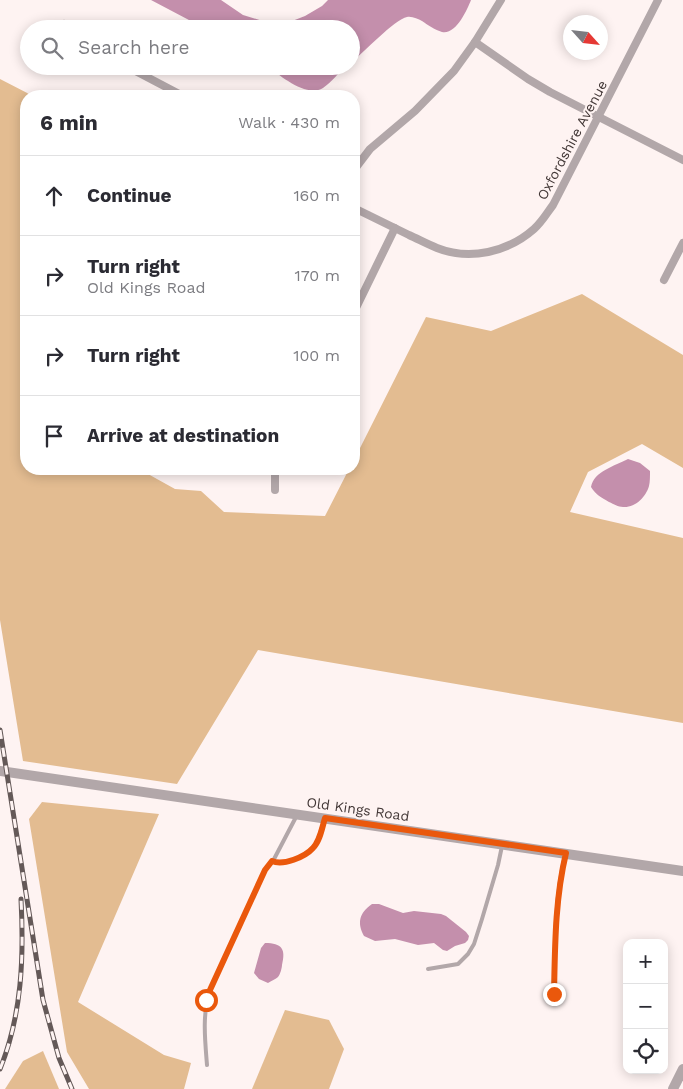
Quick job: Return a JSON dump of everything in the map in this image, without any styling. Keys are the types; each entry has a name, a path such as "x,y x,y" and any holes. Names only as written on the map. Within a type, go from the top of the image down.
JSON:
{"street":[{"path":"360,162 370,149 415,111 454,71 475,42 501,0"},
{"name":"Oxfordshire Avenue","path":"360,211 438,249 453,252 468,254 484,253 502,248 522,238 544,219 553,205 658,0"},
{"path":"475,42 550,92 683,160"},
{"path":"143,75 172,90"},
{"path":"360,300 395,228"},
{"path":"664,280 683,243"},
{"path":"275,475 275,490"},
{"name":"Old Kings Road","path":"0,771 683,871"},
{"path":"673,1089 683,1069"}],"lane":[{"path":"206,1065 204,1024 206,1000 265,870 298,814"},
{"path":"272,861 278,864 290,861 312,849 317,842 325,818"},
{"path":"428,969 458,964 468,954 474,944 498,865 502,844"},
{"path":"554,994 556,922 561,872 566,853"}],"shaded area":[{"path":"151,0 221,0 243,15 259,20 189,20"},
{"path":"328,0 471,0 460,21 452,30 447,32 434,29 422,21 411,17 402,19 360,55 360,20 295,20 322,6"},
{"path":"279,75 337,75 326,86 316,90 302,88"},
{"path":"0,79 21,90 20,475 150,475 175,489 201,491 224,512 325,516 346,475 360,475 360,448 426,317 491,331 582,294 683,355 683,468 642,444 588,472 570,512 683,538 683,723 258,650 177,784 23,761 0,620"},
{"path":"628,459 640,463 650,471 649,484 648,490 636,504 621,507 601,497 591,487 593,481 601,473"},
{"path":"42,802 159,814 78,1002 164,1055 191,1063 184,1089 89,1089 67,1052 29,819"},
{"path":"372,904 379,904 403,913 414,911 441,914 466,932 469,936 468,940 447,951 434,943 418,945 395,939 375,941 364,936 360,927 360,918 364,911"},
{"path":"265,943 275,944 283,951 282,968 279,976 268,983 259,979 254,973 261,948"},
{"path":"285,1010 329,1020 344,1049 329,1089 252,1089"},
{"path":"43,1051 59,1089 5,1089 23,1061"}],"railway":[{"path":"0,730 43,1000 59,1058 72,1089"},
{"path":"0,1069 13,1028 20,986 21,899"}],"route":[{"path":"206,1000 265,870 272,861 278,864 290,861 312,849 317,842 325,818 566,853 561,872 556,922 554,994"}]}
